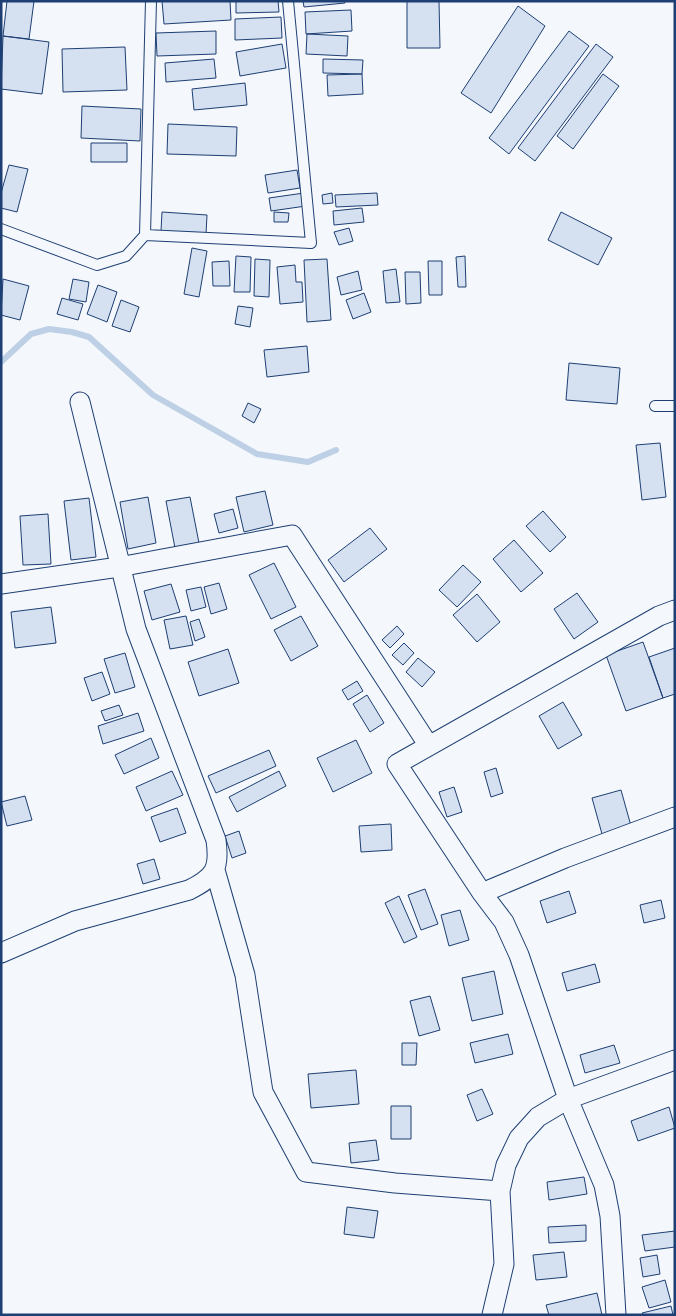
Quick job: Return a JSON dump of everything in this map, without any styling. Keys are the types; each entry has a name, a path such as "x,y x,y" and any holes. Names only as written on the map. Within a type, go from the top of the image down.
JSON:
{"street":[{"path":"80,402 119,567 136,629 216,840 218,858 216,870 245,975 263,1092 306,1172 394,1183 500,1191"},
{"path":"1,584 119,567 292,535 429,746"},
{"path":"616,1315 610,1216 604,1185 568,1099 519,955 504,922 482,893 397,764 659,616 675,610"},
{"path":"482,893 565,858 675,817"},
{"path":"1,953 75,921 189,890 205,882 216,870"},
{"path":"492,1315 504,1264 500,1191 506,1166 519,1138 538,1116 568,1099 675,1060"}],"lane":[{"path":"1,229 96,265 126,256 145,235 151,1"},
{"path":"145,235 311,242 288,1"},
{"path":"655,406 675,406"}],"building":[{"path":"7,1 34,1 29,39 3,36"},
{"path":"162,1 230,1 231,20 164,24"},
{"path":"236,1 278,1 279,12 236,13"},
{"path":"303,1 345,1 345,3 304,7"},
{"path":"407,1 439,1 440,48 407,48"},
{"path":"518,6 545,26 491,113 461,93"},
{"path":"351,10 352,31 306,34 305,12"},
{"path":"281,17 282,38 235,40 235,19"},
{"path":"216,31 216,54 157,56 156,33"},
{"path":"569,31 589,46 509,154 489,138"},
{"path":"307,34 348,36 347,56 306,54"},
{"path":"3,36 49,42 42,94 1,89"},
{"path":"282,44 286,68 240,76 236,52"},
{"path":"596,44 613,57 535,161 518,148"},
{"path":"125,47 127,90 63,92 62,49"},
{"path":"214,59 216,78 166,82 165,63"},
{"path":"323,59 363,60 362,74 323,73"},
{"path":"362,74 363,94 328,96 327,75"},
{"path":"603,74 619,86 573,149 557,136"},
{"path":"245,83 247,105 194,110 192,89"},
{"path":"82,106 141,109 140,141 81,138"},
{"path":"168,124 237,127 236,156 167,154"},
{"path":"91,143 127,143 127,162 91,162"},
{"path":"9,165 28,169 17,212 1,208 1,193"},
{"path":"297,170 300,188 268,193 265,175"},
{"path":"304,193 306,206 271,211 269,198"},
{"path":"332,193 333,203 323,204 322,195"},
{"path":"377,193 378,205 336,207 335,195"},
{"path":"362,208 364,222 334,225 333,211"},
{"path":"162,212 207,215 206,234 161,231"},
{"path":"274,212 289,213 288,222 274,222"},
{"path":"561,212 612,238 598,265 548,240"},
{"path":"349,228 353,241 339,245 334,232"},
{"path":"192,248 207,251 199,297 184,294"},
{"path":"236,256 251,257 250,292 234,292"},
{"path":"465,256 466,287 458,287 456,257"},
{"path":"255,259 270,260 269,297 254,296"},
{"path":"327,259 331,320 307,322 304,260"},
{"path":"229,261 230,286 213,286 212,262"},
{"path":"428,261 442,261 442,295 429,295"},
{"path":"295,265 296,282 302,282 303,302 280,304 277,267"},
{"path":"396,269 400,302 386,303 383,271"},
{"path":"358,271 362,290 341,295 337,277"},
{"path":"405,272 420,272 421,303 406,304"},
{"path":"3,279 29,286 20,320 1,315"},
{"path":"73,279 89,282 86,302 69,299"},
{"path":"98,285 117,292 107,322 87,314"},
{"path":"364,293 371,312 353,319 346,300"},
{"path":"62,298 83,304 78,320 57,314"},
{"path":"121,300 139,307 130,332 112,326"},
{"path":"238,306 253,308 250,327 235,324"},
{"path":"307,346 309,372 267,377 264,350"},
{"path":"569,363 620,368 617,404 566,400"},
{"path":"248,403 261,409 254,423 242,416"},
{"path":"660,443 666,497 642,500 636,445"},
{"path":"265,491 273,525 244,532 236,497"},
{"path":"148,497 156,543 128,549 120,502"},
{"path":"190,497 199,543 175,548 166,501"},
{"path":"89,498 96,557 71,560 64,501"},
{"path":"233,509 238,528 219,533 214,514"},
{"path":"543,511 566,537 550,552 526,526"},
{"path":"48,514 51,564 23,565 20,516"},
{"path":"370,528 387,549 344,582 328,560"},
{"path":"514,540 543,573 521,592 493,559"},
{"path":"274,563 296,607 271,619 249,575"},
{"path":"463,565 481,582 457,607 439,590"},
{"path":"219,583 227,609 211,614 204,587"},
{"path":"171,584 180,612 152,620 144,591"},
{"path":"201,587 206,607 191,611 186,590"},
{"path":"577,593 598,622 574,639 554,609"},
{"path":"477,594 500,622 477,642 453,615"},
{"path":"51,607 56,643 15,648 11,612"},
{"path":"186,616 193,645 170,649 164,620"},
{"path":"301,616 318,646 291,661 274,630"},
{"path":"199,619 205,637 195,641 190,622"},
{"path":"397,626 404,634 390,648 382,640"},
{"path":"643,642 663,698 626,711 606,655"},
{"path":"404,643 414,653 403,665 392,655"},
{"path":"675,648 675,694 663,698 649,657"},
{"path":"228,649 239,683 199,696 188,662"},
{"path":"125,653 135,687 115,693 104,659"},
{"path":"418,658 435,672 422,687 406,672"},
{"path":"102,672 110,694 92,701 84,678"},
{"path":"357,681 363,691 348,700 342,690"},
{"path":"367,695 384,723 370,732 353,704"},
{"path":"563,702 582,735 558,749 539,716"},
{"path":"119,705 123,715 105,721 101,711"},
{"path":"138,713 144,731 103,744 98,726"},
{"path":"151,738 159,758 124,774 115,755"},
{"path":"356,740 372,773 333,792 317,758"},
{"path":"269,750 276,766 216,793 208,776"},
{"path":"496,768 503,793 491,797 484,772"},
{"path":"172,771 183,795 146,811 136,787"},
{"path":"279,771 286,786 237,812 229,797"},
{"path":"454,787 462,812 447,817 439,792"},
{"path":"621,790 631,826 602,834 592,798"},
{"path":"25,796 32,820 7,826 1,802"},
{"path":"177,808 186,833 160,842 151,817"},
{"path":"391,824 392,850 361,852 359,826"},
{"path":"239,831 246,853 232,858 225,836"},
{"path":"154,859 160,879 143,884 137,864"},
{"path":"425,889 438,924 421,930 408,895"},
{"path":"569,891 576,913 547,923 540,901"},
{"path":"399,896 417,937 404,943 385,903"},
{"path":"661,900 665,918 644,923 640,905"},
{"path":"460,910 469,940 449,946 441,915"},
{"path":"595,964 600,982 567,991 562,973"},
{"path":"494,971 503,1014 472,1021 462,978"},
{"path":"430,996 440,1030 419,1036 410,1001"},
{"path":"508,1034 513,1054 475,1063 470,1043"},
{"path":"402,1043 417,1043 416,1065 402,1065"},
{"path":"614,1045 620,1063 585,1073 580,1055"},
{"path":"356,1070 359,1104 311,1108 308,1074"},
{"path":"482,1089 493,1114 477,1121 467,1095"},
{"path":"391,1106 411,1106 411,1139 391,1139"},
{"path":"669,1107 675,1128 638,1141 631,1121"},
{"path":"376,1140 379,1160 351,1163 349,1143"},
{"path":"584,1177 587,1194 549,1200 547,1182"},
{"path":"347,1207 378,1211 374,1238 344,1234"},
{"path":"586,1225 586,1241 549,1243 548,1227"},
{"path":"675,1231 675,1247 645,1251 642,1235"},
{"path":"564,1252 567,1277 536,1280 533,1255"},
{"path":"657,1255 660,1274 643,1277 640,1258"},
{"path":"665,1280 671,1302 649,1308 642,1287"},
{"path":"597,1293 602,1315 549,1315 546,1305"},
{"path":"671,1306 673,1315 643,1315 642,1313"}],"waterway":[{"path":"1,362 31,334 49,329 72,332 89,337 153,395 257,454 308,462 336,450"}]}
